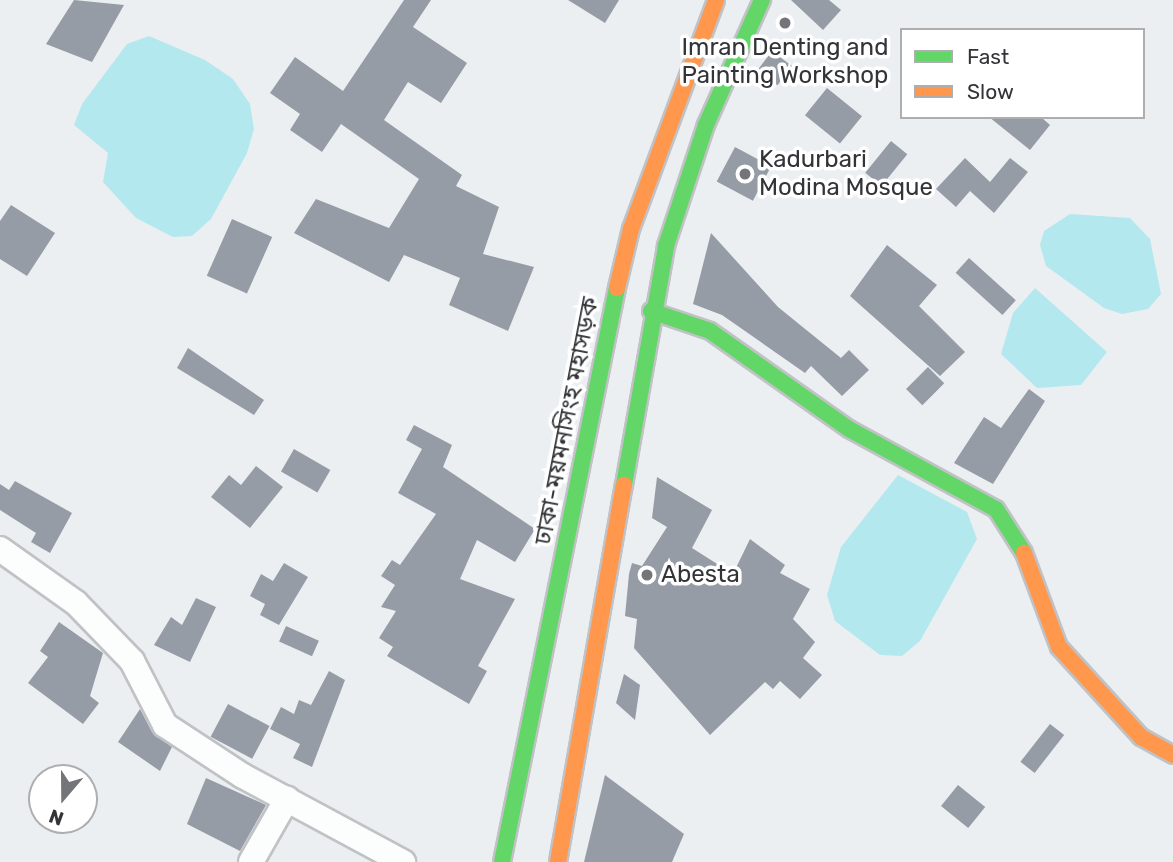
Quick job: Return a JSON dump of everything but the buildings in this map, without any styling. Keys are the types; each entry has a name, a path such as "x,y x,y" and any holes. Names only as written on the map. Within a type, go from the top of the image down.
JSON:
{"main road":[{"name":"ঢাকা-ময়মনসিংহ মহাসড়ক","path":"502,862 616,291 640,205 716,0"},
{"path":"558,862 651,311 666,246 706,125 762,0"},
{"path":"651,311 710,331 849,429 996,509 1020,543 1059,647 1141,737 1173,755"}],"street":[{"path":"0,549 76,603 132,661 165,725 287,799 403,862"},
{"path":"251,862 287,799"}],"water":[{"path":"149,36 205,60 233,79 250,104 254,129 247,153 211,219 192,236 173,237 136,218 103,182 108,153 74,125 82,104 127,44"},
{"path":"1070,214 1130,218 1150,239 1161,294 1148,309 1122,314 1104,308 1046,266 1040,245 1044,231"},
{"path":"1035,288 1107,352 1081,385 1037,388 1001,354 1013,313"},
{"path":"898,475 967,512 977,539 920,641 902,656 880,655 835,621 827,595 841,547"}],"traffic: fast":[{"path":"624,485 666,246 706,125 762,0"},
{"path":"502,862 617,288"},
{"path":"651,311 710,331 849,429 996,509 1024,553"}],"traffic: slow":[{"path":"617,288 631,229 716,0"},
{"path":"558,862 624,485"},
{"path":"1024,553 1059,647 1141,737 1173,755"}],"place":[{"name":"Imran Denting and Painting Workshop","path":"785,23"},
{"name":"Kadurbari Modina Mosque","path":"745,174"},
{"name":"Abesta","path":"647,575"}]}
